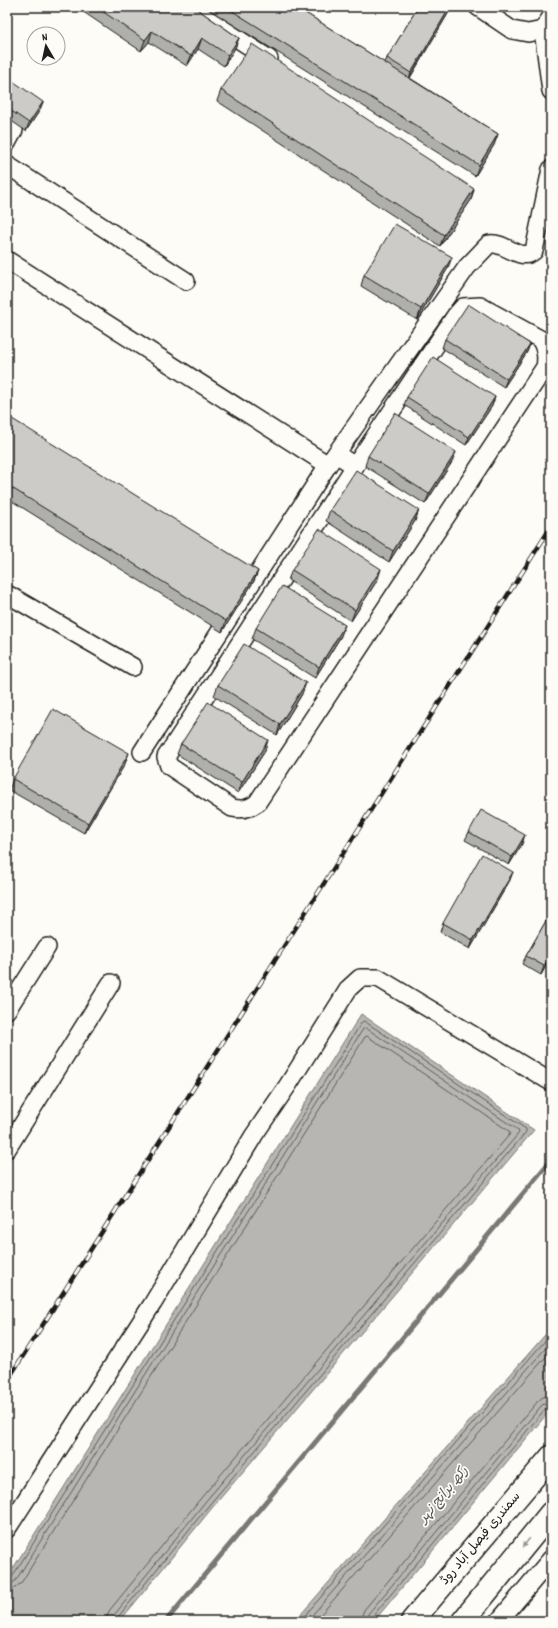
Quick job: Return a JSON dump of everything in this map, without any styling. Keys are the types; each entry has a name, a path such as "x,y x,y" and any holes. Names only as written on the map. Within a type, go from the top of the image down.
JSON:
{"main road":[{"name":"سمندری فیصل آباد روڈ","path":"412,1621 551,1458"},
{"path":"463,1621 551,1513"}],"street":[{"path":"195,7 198,13 283,68"},
{"path":"478,7 512,30 528,33 547,23 551,91"},
{"path":"7,126 14,130 7,143"},
{"path":"7,165 186,281"},
{"path":"142,752 332,460 451,288 486,246 498,244 522,255 530,254 534,251 551,169"},
{"path":"7,260 332,460 354,466"},
{"path":"480,306 540,339 544,346 546,359 545,368 257,803 242,810 232,808 169,766 166,757 354,466 456,314 463,307 480,306"},
{"path":"7,594 133,666"},
{"path":"7,1010 47,947"},
{"path":"7,1529 152,1302 254,1135 288,1085 349,988 360,978 378,978 551,1082"},
{"path":"7,1149 12,1131 111,983"},
{"path":"499,1621 551,1559"}],"water":[{"path":"361,1014 534,1130 212,1508 120,1621 7,1621 7,1578"},
{"name":"رکھ برانچ نہر","path":"551,1328 551,1409 374,1621 295,1621"}],"building":[{"path":"96,7 194,7 239,38 228,55 202,38 191,56 152,31 145,40"},
{"path":"226,7 296,7 498,134 479,165"},
{"path":"418,7 450,7 411,73 387,58"},
{"path":"252,44 474,189 444,235 221,90"},
{"path":"7,77 43,102 29,123 7,108"},
{"path":"395,224 452,257 421,309 364,275"},
{"path":"468,304 530,344 507,379 445,339"},
{"path":"433,357 495,397 469,437 407,397"},
{"path":"395,413 456,452 429,494 368,456"},
{"path":"9,417 258,571 226,621 7,485 7,420"},
{"path":"356,470 419,510 393,551 330,510"},
{"path":"319,529 381,569 355,610 292,570"},
{"path":"282,586 345,625 319,667 256,628"},
{"path":"244,644 306,683 280,724 218,685"},
{"path":"208,702 268,740 242,782 181,744"},
{"path":"53,709 129,753 88,823 13,779"},
{"path":"481,810 525,835 512,857 469,832"},
{"path":"482,854 513,872 473,940 443,923"},
{"path":"551,912 551,954 544,966 526,956"}],"waterway":[{"path":"166,1621 551,1160"}],"railway":[{"path":"7,1381 551,527"}]}
